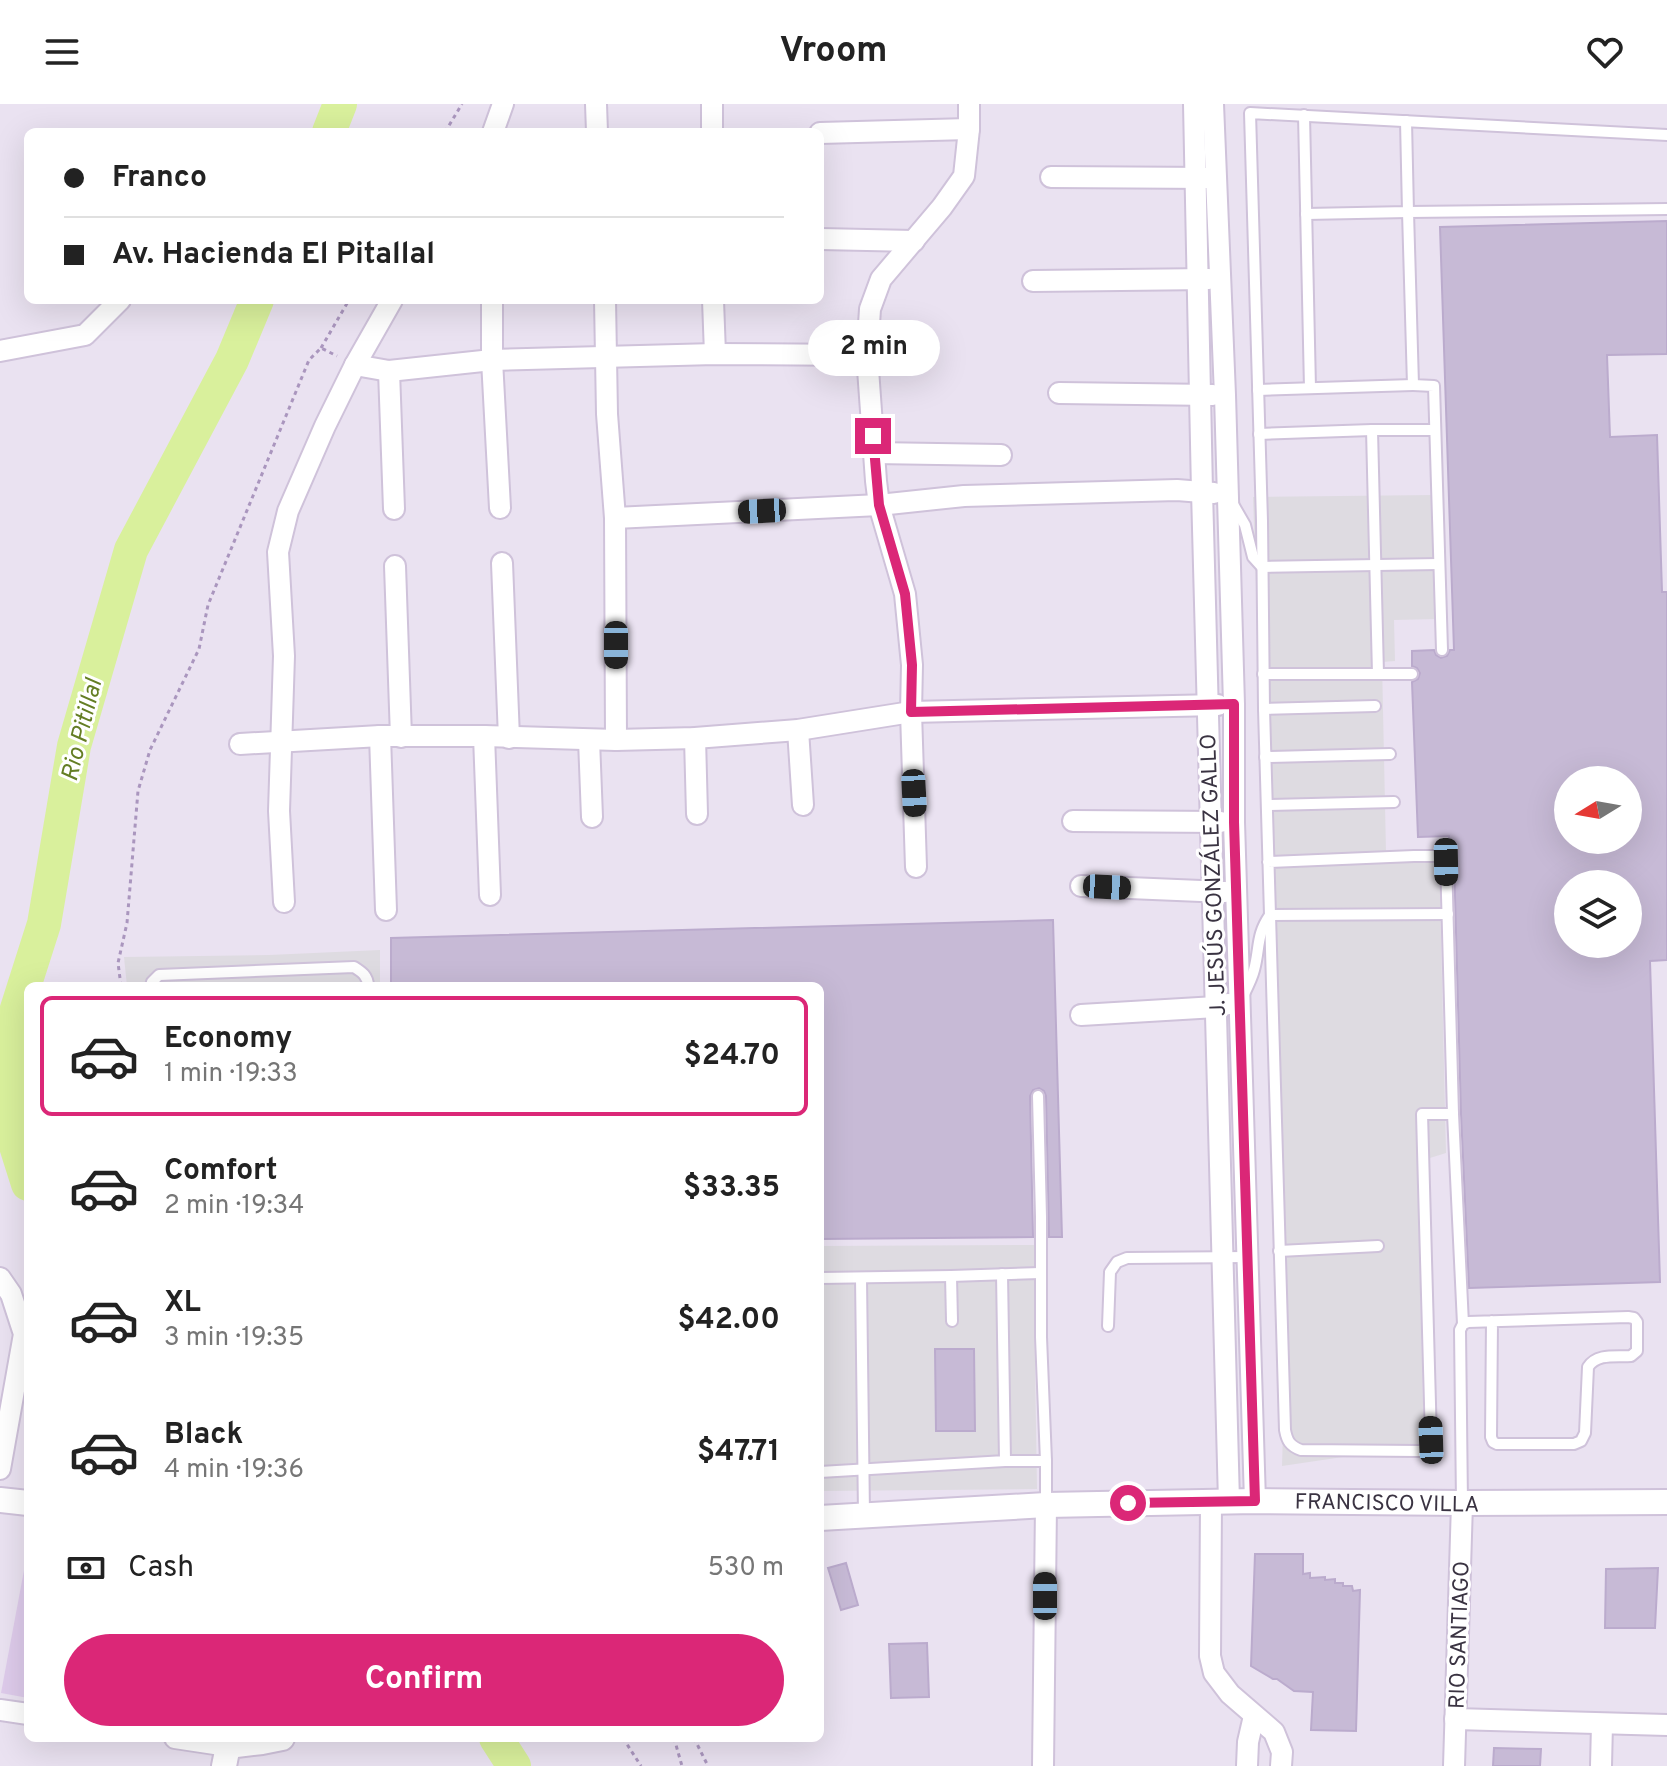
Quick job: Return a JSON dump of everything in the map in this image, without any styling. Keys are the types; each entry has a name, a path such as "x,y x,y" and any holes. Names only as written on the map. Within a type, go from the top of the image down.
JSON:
{"street":[{"path":"494,128 503,104"},
{"path":"596,104 597,128"},
{"path":"712,104 712,128"},
{"path":"916,867 912,665 905,594 879,505 867,355 870,309 881,279 964,176 969,104"},
{"name":"J. JESÚS GONZÁLEZ GALLO","path":"1194,104 1220,279 1255,1501"},
{"name":"J. JESÚS GONZÁLEZ GALLO","path":"1213,104 1199,280 1207,706 1224,1258 1220,1502 1210,1656 1214,1673 1230,1694 1274,1732 1282,1752 1281,1766"},
{"path":"824,133 969,129"},
{"path":"1051,177 1206,178"},
{"path":"824,239 914,241"},
{"path":"1033,281 1220,279"},
{"path":"0,351 85,335 116,304"},
{"path":"284,902 279,811 284,656 278,552 288,511 325,426 390,304"},
{"path":"492,304 500,508"},
{"path":"605,304 607,414 615,518 616,740"},
{"path":"713,304 715,354"},
{"path":"355,365 389,371 492,360 605,356 867,355"},
{"path":"389,371 394,509"},
{"path":"1059,393 1225,395"},
{"path":"874,453 1001,455"},
{"path":"615,518 879,505 964,496 1202,491 1227,495"},
{"path":"502,563 509,738"},
{"path":"395,566 401,737"},
{"path":"240,744 380,736 589,740 695,738 798,730 911,712 1234,704"},
{"path":"798,730 803,805"},
{"path":"380,736 386,910"},
{"path":"484,736 490,895"},
{"path":"695,738 697,814"},
{"path":"589,740 592,817"},
{"path":"1073,821 1234,822"},
{"path":"1081,886 1237,893"},
{"path":"1081,1015 1216,1007 1241,1001"},
{"path":"0,1469 24,1334 4,1288"},
{"path":"0,1500 24,1503"},
{"name":"FRANCISCO VILLA","path":"824,1518 1046,1505 1255,1501 1667,1502"},
{"name":"RIO SANTIAGO","path":"1454,1766 1462,1503"},
{"path":"1043,1766 1046,1505"},
{"path":"0,1710 24,1713"},
{"path":"1247,1766 1254,1716"},
{"path":"1455,1719 1667,1725"},
{"path":"1601,1766 1602,1724"},
{"path":"186,1742 226,1756 262,1742"}],"lane":[{"path":"1453,1114 1422,1114 1431,1440 1425,1449 1301,1450 1293,1447 1287,1440 1285,1430 1279,1251 1250,113 1667,135"},
{"path":"1304,115 1310,388"},
{"path":"1406,121 1413,385"},
{"path":"1306,214 1667,209"},
{"path":"1258,390 1434,386 1442,650"},
{"path":"1372,430 1378,674"},
{"path":"1259,434 1435,430"},
{"path":"1227,495 1242,516 1253,557 1262,567 1439,564"},
{"path":"1263,674 1412,674"},
{"path":"1264,709 1375,706"},
{"path":"1265,757 1390,754"},
{"path":"1267,805 1394,802"},
{"path":"1268,862 1414,856 1444,857 1446,862 1463,1324 1460,1330 1462,1503"},
{"path":"1270,915 1448,914"},
{"path":"1241,1001 1255,967 1262,927 1270,915"},
{"path":"152,982 159,975 354,967 363,972 368,982"},
{"path":"1038,1096 1046,1505"},
{"path":"1279,1251 1378,1246"},
{"path":"1108,1326 1110,1272 1117,1262 1127,1258 1248,1257"},
{"path":"824,1278 1040,1273"},
{"path":"1002,1274 1005,1461"},
{"path":"951,1276 952,1321"},
{"path":"861,1278 864,1515"},
{"path":"1463,1324 1492,1321 1634,1318 1637,1322 1634,1355 1595,1359 1588,1367 1585,1433 1581,1441 1574,1444 1493,1442 1492,1321"},
{"path":"824,1472 1046,1461"}],"path":[{"path":"447,128 462,104"},
{"path":"120,982 118,963 127,923 138,791 150,750 199,649 208,605 309,360 321,348 347,304"},
{"path":"321,348 355,365"},
{"path":"626,1742 641,1766"},
{"path":"675,1742 682,1766"},
{"path":"696,1742 708,1766"}],"shaded area":[{"path":"1434,495 1437,619 1394,620 1395,661 1382,662 1386,852 1439,851 1446,1153 1417,1162 1424,1445 1282,1466 1284,1401 1253,497"},
{"path":"380,950 380,982 127,982 124,957"},
{"path":"1035,1245 1037,1489 824,1491 824,1246"},
{"path":"24,1570 24,1697 1,1693"}],"building":[{"path":"1667,221 1667,354 1607,355 1610,437 1657,435 1662,592 1667,592 1667,960 1650,961 1660,1282 1469,1288 1454,859 1450,852 1449,836 1418,837 1412,682 1418,679 1420,673 1412,666 1412,651 1434,650 1441,658 1454,650 1440,227"},
{"path":"1053,920 1062,1237 1049,1237 1046,1096 1039,1088 1033,1090 1030,1096 1033,1237 824,1239 824,982 391,982 391,938"},
{"path":"935,1349 974,1349 975,1431 936,1431"},
{"path":"1255,1554 1303,1554 1303,1574 1310,1573 1310,1578 1335,1579 1335,1583 1352,1586 1353,1591 1360,1590 1356,1731 1311,1730 1313,1692 1294,1691 1251,1666"},
{"path":"846,1563 858,1605 841,1610 828,1568"},
{"path":"1658,1568 1655,1628 1605,1628 1606,1569"},
{"path":"927,1643 929,1697 891,1698 889,1644"},
{"path":"1494,1748 1541,1749 1540,1766 1493,1766"}],"waterway":[{"name":"Rio Pitillal","path":"331,128 340,104"},
{"name":"Rio Pitillal","path":"26,982 44,924 74,746 131,550 232,360 255,304"},
{"name":"Rio Pitillal","path":"24,987 7,1040 11,1130 24,1171"},
{"name":"Rio Pitillal","path":"499,1742 514,1766"}],"route":[{"path":"873,436 879,505 905,594 912,665 911,712 1234,704 1234,822 1255,1501 1128,1503"}]}
